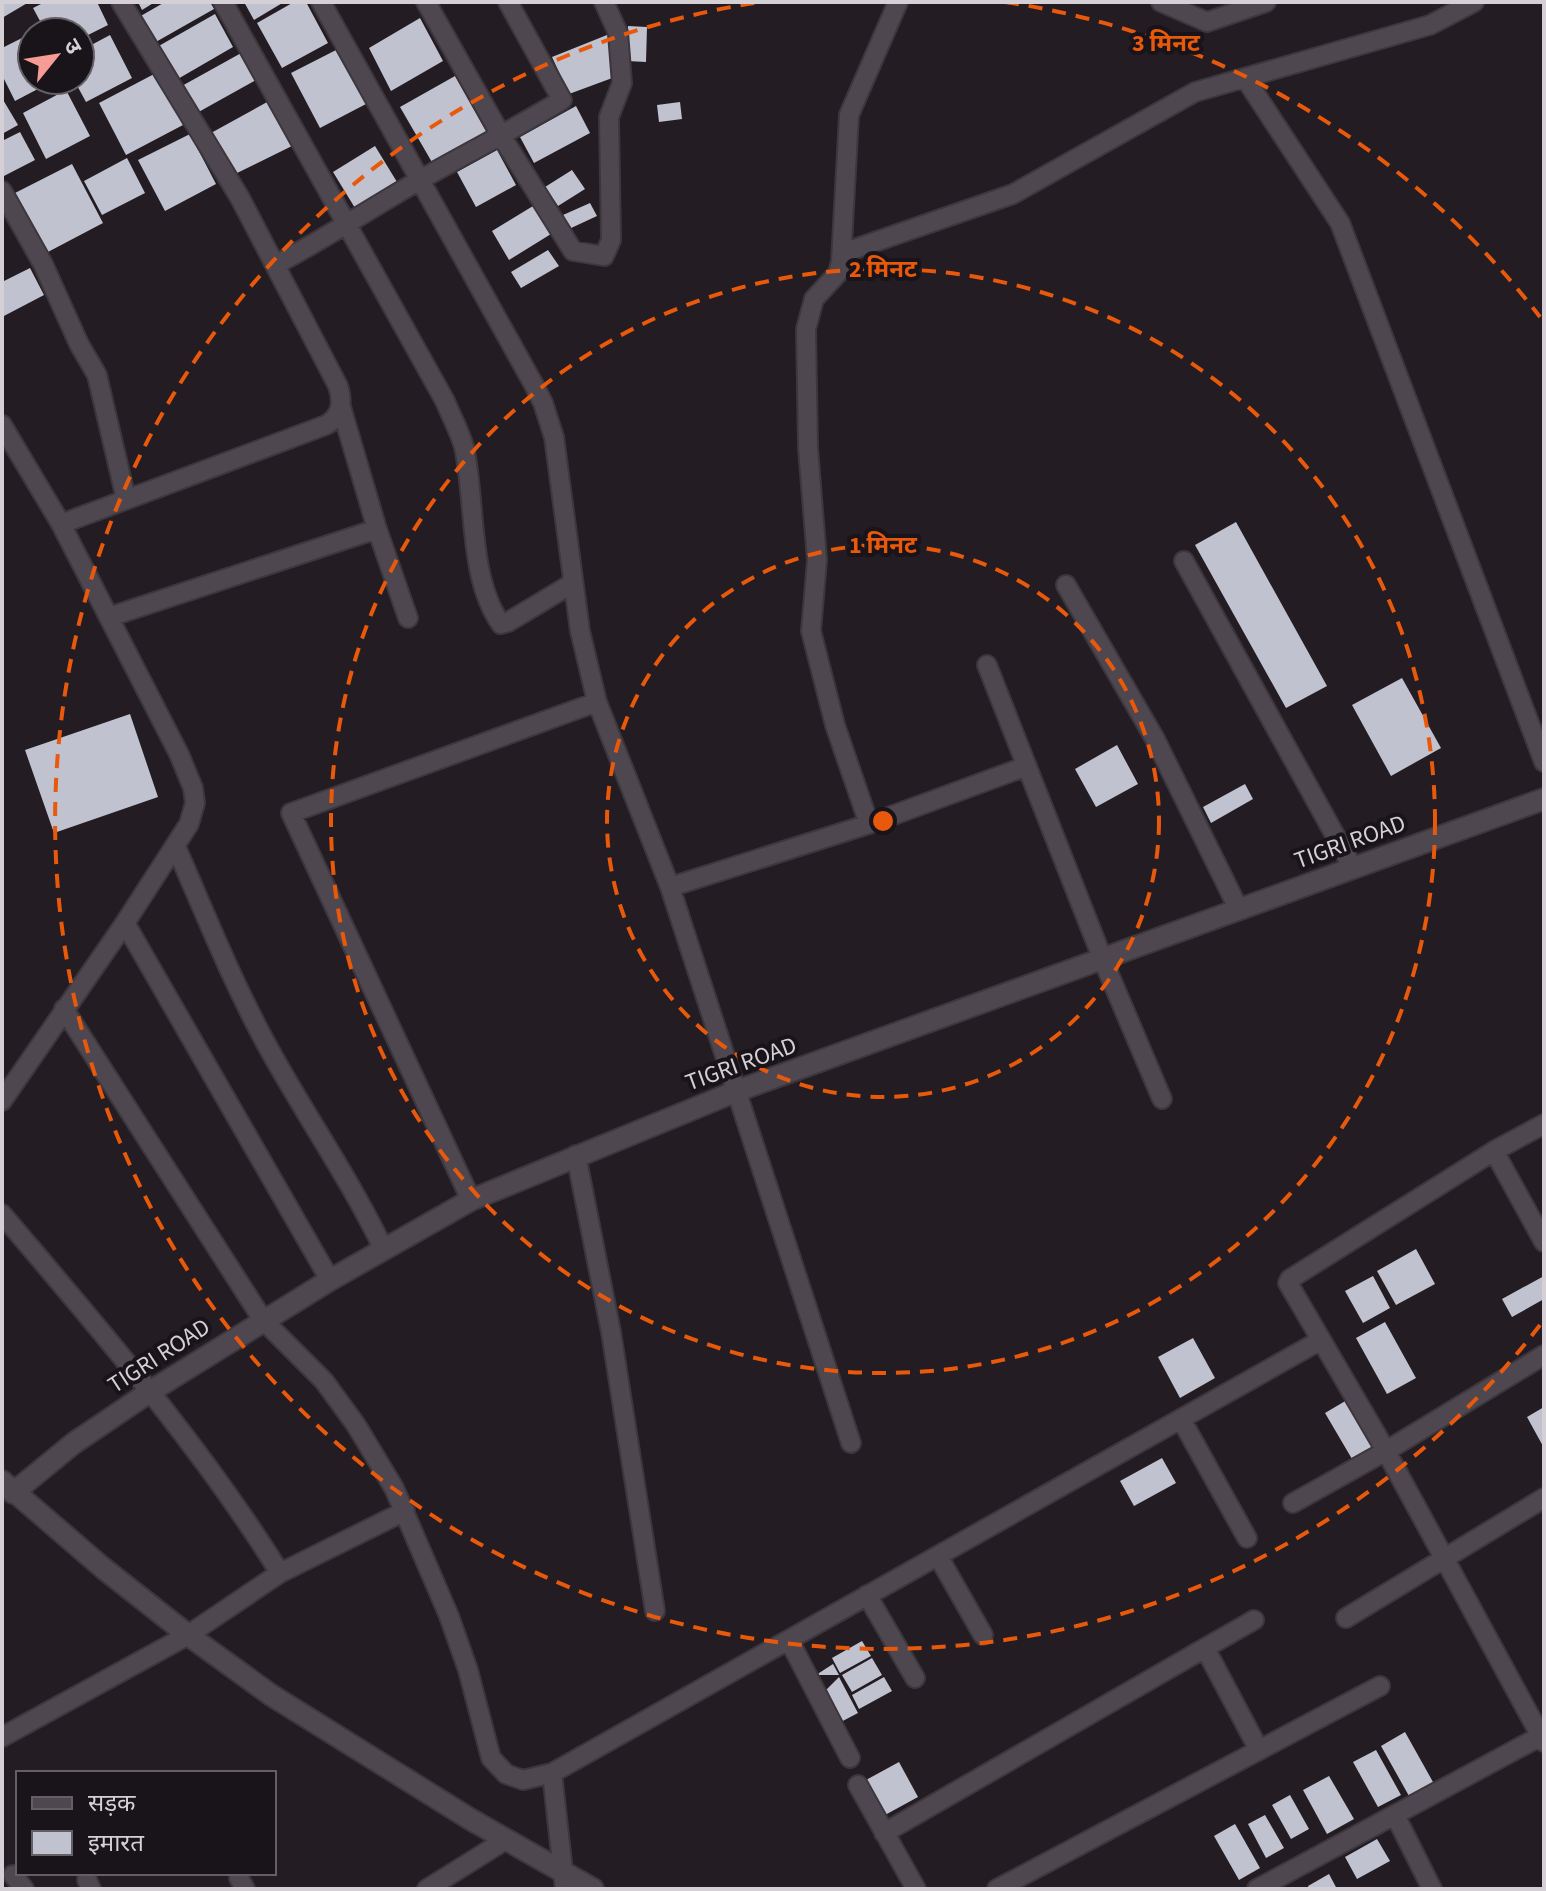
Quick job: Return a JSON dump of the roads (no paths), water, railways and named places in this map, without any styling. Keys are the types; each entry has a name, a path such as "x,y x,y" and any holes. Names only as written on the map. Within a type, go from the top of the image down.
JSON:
{"street":[{"path":"61,524 326,425 333,421 342,399 240,198 121,2"},
{"path":"223,2 445,401 464,446 479,566 495,615 501,624 508,622 573,583"},
{"path":"321,2 547,412 554,437 580,631 597,702 670,887 851,1443"},
{"path":"426,2 502,137 573,251 604,256 611,240 609,117 622,83 618,33 604,2"},
{"path":"275,265 562,100 508,2"},
{"path":"869,824 835,725 811,631 817,560 808,448 806,329 814,299 838,273 843,253 849,115 898,2"},
{"path":"1161,2 1207,22 1266,2"},
{"path":"843,253 1013,194 1195,92 1430,25 1474,2"},
{"path":"1245,78 1340,223 1544,762"},
{"path":"2,191 43,264 79,344 97,375 126,499"},
{"path":"341,407 377,529 408,618"},
{"path":"2,425 61,524 179,754 193,788 194,812 125,923 2,1101"},
{"path":"109,617 377,529"},
{"path":"1184,561 1353,868"},
{"path":"1066,585 1155,739 1239,910"},
{"path":"987,665 1103,960 1162,1099"},
{"path":"471,1200 291,813 597,702"},
{"path":"670,887 869,824 1027,766"},
{"name":"TIGRI ROAD","path":"6,1491 151,1391 263,1320 471,1200 737,1091 1544,799"},
{"path":"175,845 246,1006 270,1052 347,1177 384,1250"},
{"path":"125,923 330,1280"},
{"path":"64,1009 263,1320 335,1395 377,1459 405,1511 449,1616 468,1670 491,1758 506,1774 523,1780 552,1773 1321,1340"},
{"path":"1257,1889 1291,1881 1395,1815 1542,1739 1386,1451 1288,1284 1290,1279 1494,1151 1544,1124"},
{"path":"1494,1151 1544,1242"},
{"path":"576,1155 611,1332 655,1611"},
{"path":"2,1214 151,1391 235,1502 280,1573"},
{"path":"1293,1503 1386,1451 1544,1355"},
{"path":"1181,1419 1247,1538"},
{"path":"6,1491 188,1635 290,1707 507,1839 564,1879 593,1889"},
{"path":"1346,1618 1544,1498"},
{"path":"2,1737 188,1635 280,1573 405,1511"},
{"path":"938,1556 983,1635"},
{"path":"867,1595 915,1678"},
{"path":"884,1833 1254,1620"},
{"path":"789,1640 850,1758"},
{"path":"1205,1648 1259,1750"},
{"path":"997,1889 1380,1686"},
{"path":"552,1773 564,1879"},
{"path":"858,1785 916,1889"},
{"path":"1395,1815 1432,1889"},
{"path":"427,1889 507,1839"}]}
